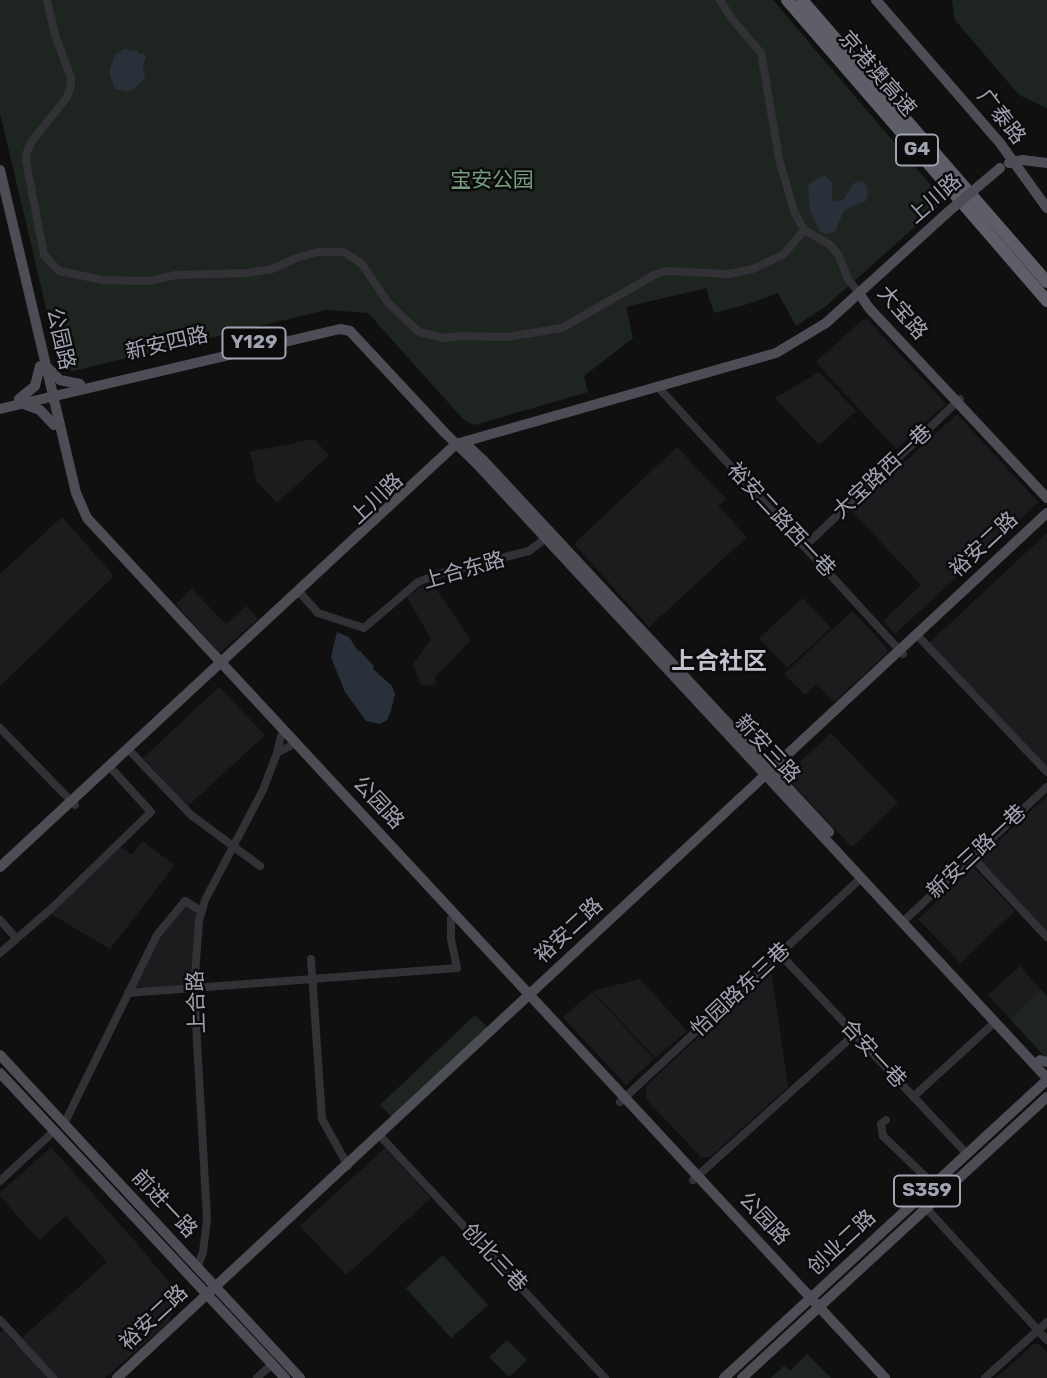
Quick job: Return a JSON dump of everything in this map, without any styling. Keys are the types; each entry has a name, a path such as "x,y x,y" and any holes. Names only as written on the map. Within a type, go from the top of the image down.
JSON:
{"highway":[{"name":"京港澳高速","path":"787,0 1047,300"},
{"name":"京港澳高速","path":"802,0 1047,282"}],"main road":[{"name":"广泰路","path":"868,0 996,147 1012,161"},
{"name":"广泰路","path":"876,0 1000,143 1012,161"},
{"path":"1012,161 1047,163"},
{"path":"1012,161 1047,208"},
{"name":"上川路","path":"0,867 130,751 461,445 660,390 776,353 826,323 948,212 1012,161"},
{"name":"公园路","path":"0,170 71,499 82,521 885,1378"},
{"name":"公园路","path":"0,198 43,365"},
{"name":"大宝路","path":"859,293 869,308 1047,491"},
{"name":"新安四路","path":"0,410 20,402 339,323 358,329 461,445"},
{"path":"43,365 60,380 80,387 65,404 57,425 40,410 20,402 35,386 43,365"},
{"name":"大宝路","path":"959,400 1047,498"},
{"name":"新安四路","path":"0,403 20,402"},
{"name":"新安三路","path":"461,445 539,544 770,774 908,917 1041,1063 1047,1079"},
{"name":"新安三路","path":"461,445 483,460 770,774 861,878 995,1022 1041,1063"},
{"name":"裕安二路","path":"117,1378 212,1293 770,774 1047,513"},
{"name":"裕安二路","path":"918,636 1047,520"},
{"name":"公园路","path":"220,667 290,747 528,998"},
{"name":"上川路","path":"0,875 73,803"},
{"name":"裕安二路","path":"348,1166 382,1138 528,998"},
{"name":"前进一路","path":"0,1055 59,1127 270,1356 285,1378"},
{"path":"1027,1098 1041,1063"},
{"name":"前进一路","path":"0,1073 59,1127 197,1268 212,1293"},
{"name":"创业二路","path":"742,1378 934,1185 1047,1079"},
{"name":"创业二路","path":"724,1378 926,1208 1041,1106 1047,1097"},
{"name":"裕安二路","path":"126,1378 212,1293"},
{"name":"公园路","path":"813,1304 877,1378"},
{"name":"前进一路","path":"270,1356 300,1378"}],"street":[{"path":"47,0 71,85 66,97 33,141 26,161 44,255 59,271 103,280 148,281 176,275 260,271 318,253 344,252 362,264 388,303 419,332 444,338 461,335 507,337 562,328 656,274 667,271 728,274 754,269 784,254 804,230"},
{"path":"720,0 732,19 761,53 779,159 789,198 804,230 829,244 838,254 848,279 859,293"},
{"name":"裕安二路西一巷","path":"660,390 901,652"},
{"name":"大宝路西一巷","path":"805,546 959,400"},
{"name":"上合东路","path":"299,594 318,613 363,628 418,582 445,572 516,556 539,544"},
{"path":"918,636 1047,772"},
{"path":"0,728 73,803"},
{"name":"上合路","path":"197,1268 203,1252 207,1219 194,988 201,911 263,790 281,736"},
{"path":"277,752 290,747"},
{"path":"130,751 191,815 260,866"},
{"path":"0,953 52,908 151,812 111,768"},
{"name":"新安三路一巷","path":"908,917 1047,787"},
{"path":"972,857 1047,937"},
{"name":"怡园路东三巷","path":"623,1100 861,878"},
{"path":"0,1181 59,1127 157,935 185,901 201,911"},
{"path":"128,993 457,968 451,939 451,919"},
{"path":"0,920 16,938"},
{"name":"合安一巷","path":"780,954 967,1154"},
{"path":"311,959 322,1119 348,1166"},
{"path":"913,1097 995,1022"},
{"path":"696,1178 855,1034"},
{"path":"886,1120 881,1124 883,1136 934,1185"},
{"name":"创北三巷","path":"382,1138 606,1378"},
{"path":"926,1208 1047,1340"},
{"path":"0,1320 54,1378"},
{"path":"985,1378 1047,1322"},
{"path":"257,1378 270,1356"}],"shaded area":[{"path":"124,49 138,51 138,54 142,53 146,57 143,66 145,78 127,92 115,89 109,72 115,55"},
{"path":"826,176 832,183 832,198 835,201 843,200 854,183 862,181 867,186 868,194 866,201 844,210 835,232 828,234 820,232 810,210 808,185"},
{"path":"862,320 868,320 946,404 896,449 816,362"},
{"path":"819,372 856,411 819,445 775,398"},
{"path":"957,414 1038,502 895,634 883,621 921,585 852,511"},
{"path":"314,439 329,455 277,503 257,482 250,452"},
{"path":"677,447 726,499 718,506 747,537 649,627 574,544"},
{"path":"62,517 114,576 0,686 0,574"},
{"path":"1047,533 1047,768 929,643"},
{"path":"432,583 471,640 435,677 436,684 421,686 413,664 431,639 407,597"},
{"path":"192,589 226,624 246,606 258,619 219,653 176,604"},
{"path":"803,598 831,628 787,668 759,638"},
{"path":"852,611 886,647 887,653 834,702 817,684 805,695 784,674"},
{"path":"337,632 349,637 358,651 374,666 373,669 392,686 395,694 391,711 387,720 380,724 366,721 345,692 331,657"},
{"path":"219,687 265,735 188,806 143,758"},
{"path":"831,733 898,803 852,847 785,776"},
{"path":"1047,796 1047,935 977,861"},
{"path":"142,841 175,865 110,949 51,914 120,846 132,855"},
{"path":"973,867 1015,911 960,963 918,919"},
{"path":"185,903 200,911 193,987 130,992 158,936"},
{"path":"1020,966 1041,990 1010,1019 988,995"},
{"path":"771,969 788,1087 710,1157 701,1157 646,1099 646,1086"},
{"path":"640,979 687,1031 655,1058 593,991"},
{"path":"592,992 654,1059 626,1085 563,1017"},
{"path":"51,1147 179,1294 169,1322 105,1378 0,1378 0,1333 3,1330 15,1344 107,1262 66,1216 39,1240 0,1196 0,1193"},
{"path":"385,1148 431,1198 346,1275 300,1226"},
{"path":"1034,1344 1039,1344 1047,1353 1047,1378 996,1378"}],"green space":[{"name":"宝安公园","path":"0,0 773,0 944,201 826,306 796,326 778,293 714,313 706,288 626,307 633,338 584,376 588,392 474,425 464,420 368,313 326,310 73,371 60,367 0,113"},
{"path":"952,0 1047,0 1047,108 1019,95 955,20"},
{"path":"1041,990 1047,996 1047,1059 1010,1019"},
{"path":"475,1015 488,1028 393,1118 380,1105"},
{"path":"443,1255 488,1305 451,1338 406,1288"},
{"path":"507,1340 527,1360 509,1377 489,1357"},
{"path":"807,1354 831,1378 771,1378 784,1366 790,1371"}],"district":[{"name":"上合社区","path":"719,662"}]}
